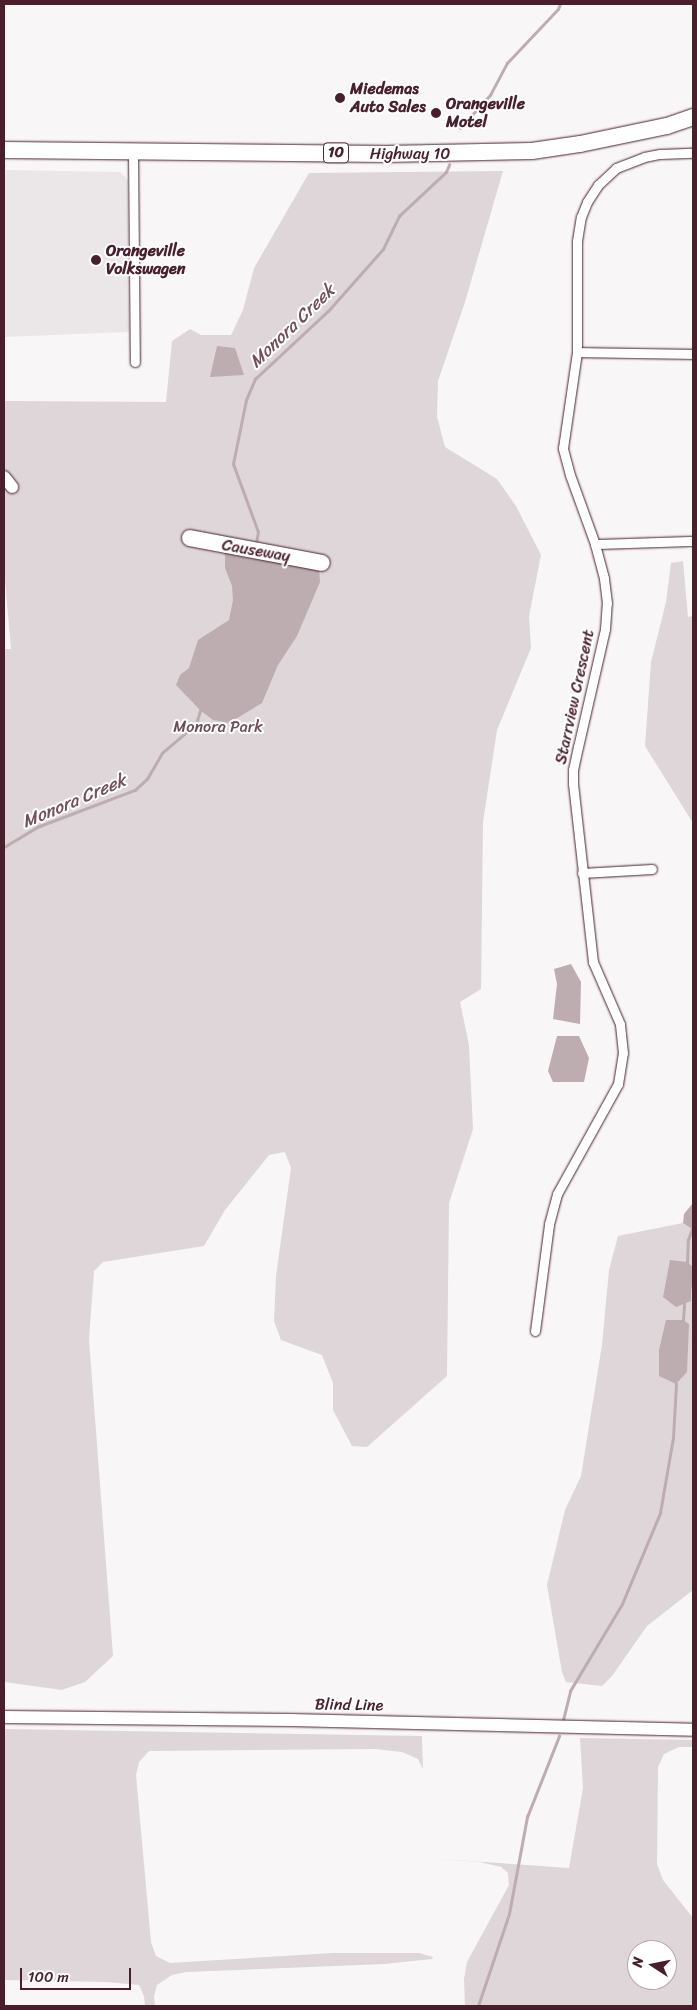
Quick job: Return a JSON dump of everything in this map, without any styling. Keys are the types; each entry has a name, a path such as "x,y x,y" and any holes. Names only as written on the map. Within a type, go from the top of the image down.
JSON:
{"highway":[{"name":"Highway 10","path":"4,150 386,154 532,151 580,144 667,126 693,117"},
{"name":"Causeway","path":"190,538 322,563"}],"street":[{"path":"133,150 135,362"},
{"name":"Starrview Crescent","path":"535,1331 549,1224 557,1194 618,1084 623,1053 620,1024 593,962 582,874 573,770 607,614 604,578 595,544 570,475 563,448 577,352 577,241 581,217 598,186 616,168 629,161 660,154 693,153"},
{"path":"577,352 693,354"},
{"path":"595,544 693,541"},
{"path":"582,874 652,870"},
{"name":"Blind Line","path":"4,1718 290,1720 693,1730"}],"shaded area":[{"path":"4,170 120,172 128,180 129,332 4,337"},
{"path":"217,346 235,348 244,375 210,377"},
{"path":"220,548 319,567 320,582 297,636 278,665 262,703 229,723 213,720 200,710 176,685 180,675 189,668 198,640 229,620 233,600 232,586 225,568 225,555"},
{"path":"571,964 581,982 580,1024 553,1019 557,984 554,969"},
{"path":"557,1036 579,1036 589,1058 584,1082 553,1082 548,1071"},
{"path":"693,1203 692,1229 683,1223 684,1214"},
{"path":"670,1260 687,1262 693,1267 691,1301 676,1307 663,1297"},
{"path":"666,1320 683,1320 689,1324 687,1372 676,1384 659,1376 659,1350"}],"green space":[{"name":"Monora Park","path":"503,171 465,302 438,381 437,417 445,447 497,479 516,506 541,555 529,616 531,648 497,730 483,822 481,989 460,1002 469,1045 473,1129 449,1203 447,1376 367,1447 352,1446 333,1410 333,1383 322,1355 281,1340 274,1321 276,1276 291,1168 285,1152 269,1155 225,1210 204,1246 103,1262 94,1271 89,1339 113,1656 85,1682 62,1690 4,1682 4,649 11,649 4,569 4,401 166,402 172,341 190,329 201,335 231,335 243,310 254,268 309,173"},
{"path":"683,561 688,617 693,616 693,823 645,746 651,662 666,602 671,563"},
{"path":"683,1223 693,1229 693,1267 687,1262 691,1301 693,1286 693,1590 647,1626 612,1676 602,1686 566,1682 562,1672 547,1585 565,1510 581,1476 602,1345 609,1270 618,1236"},
{"path":"4,1729 422,1736 423,1769 418,1759 402,1752 375,1749 149,1751 139,1762 136,1775 151,1942 156,1956 170,1963 333,1953 419,1953 433,1957 432,1959 384,1964 186,1972 172,1975 157,1985 154,1997 155,2006 145,2006 144,1996 139,1985 107,1982 4,1980"},
{"path":"580,1738 693,1740 693,1747 679,1747 664,1754 658,1767 657,1864 663,1880 693,1918 693,2006 465,2006 464,1979 467,1962 509,1885 508,1873 501,1867 480,1862 426,1858 569,1868 583,1788"}],"waterway":[{"name":"Monora Creek","path":"460,128 490,95 507,63 558,9 560,4"},
{"name":"Monora Creek","path":"256,544 258,532 233,464 246,400 255,379 328,311 383,249 399,216 446,172 449,165"},
{"name":"Monora Creek","path":"4,847 37,827 135,790 147,779 162,753 196,724 201,708"},
{"path":"687,1264 688,1240 692,1229"},
{"path":"683,1320 684,1304"},
{"path":"563,1720 570,1691 622,1604 660,1513 673,1438 676,1384"},
{"path":"478,2006 509,1914 527,1817 559,1736"}],"place":[{"name":"Miedemas Auto Sales","path":"340,98"},
{"name":"Orangeville Motel","path":"436,113"},
{"name":"Orangeville Volkswagen","path":"96,260"}]}
